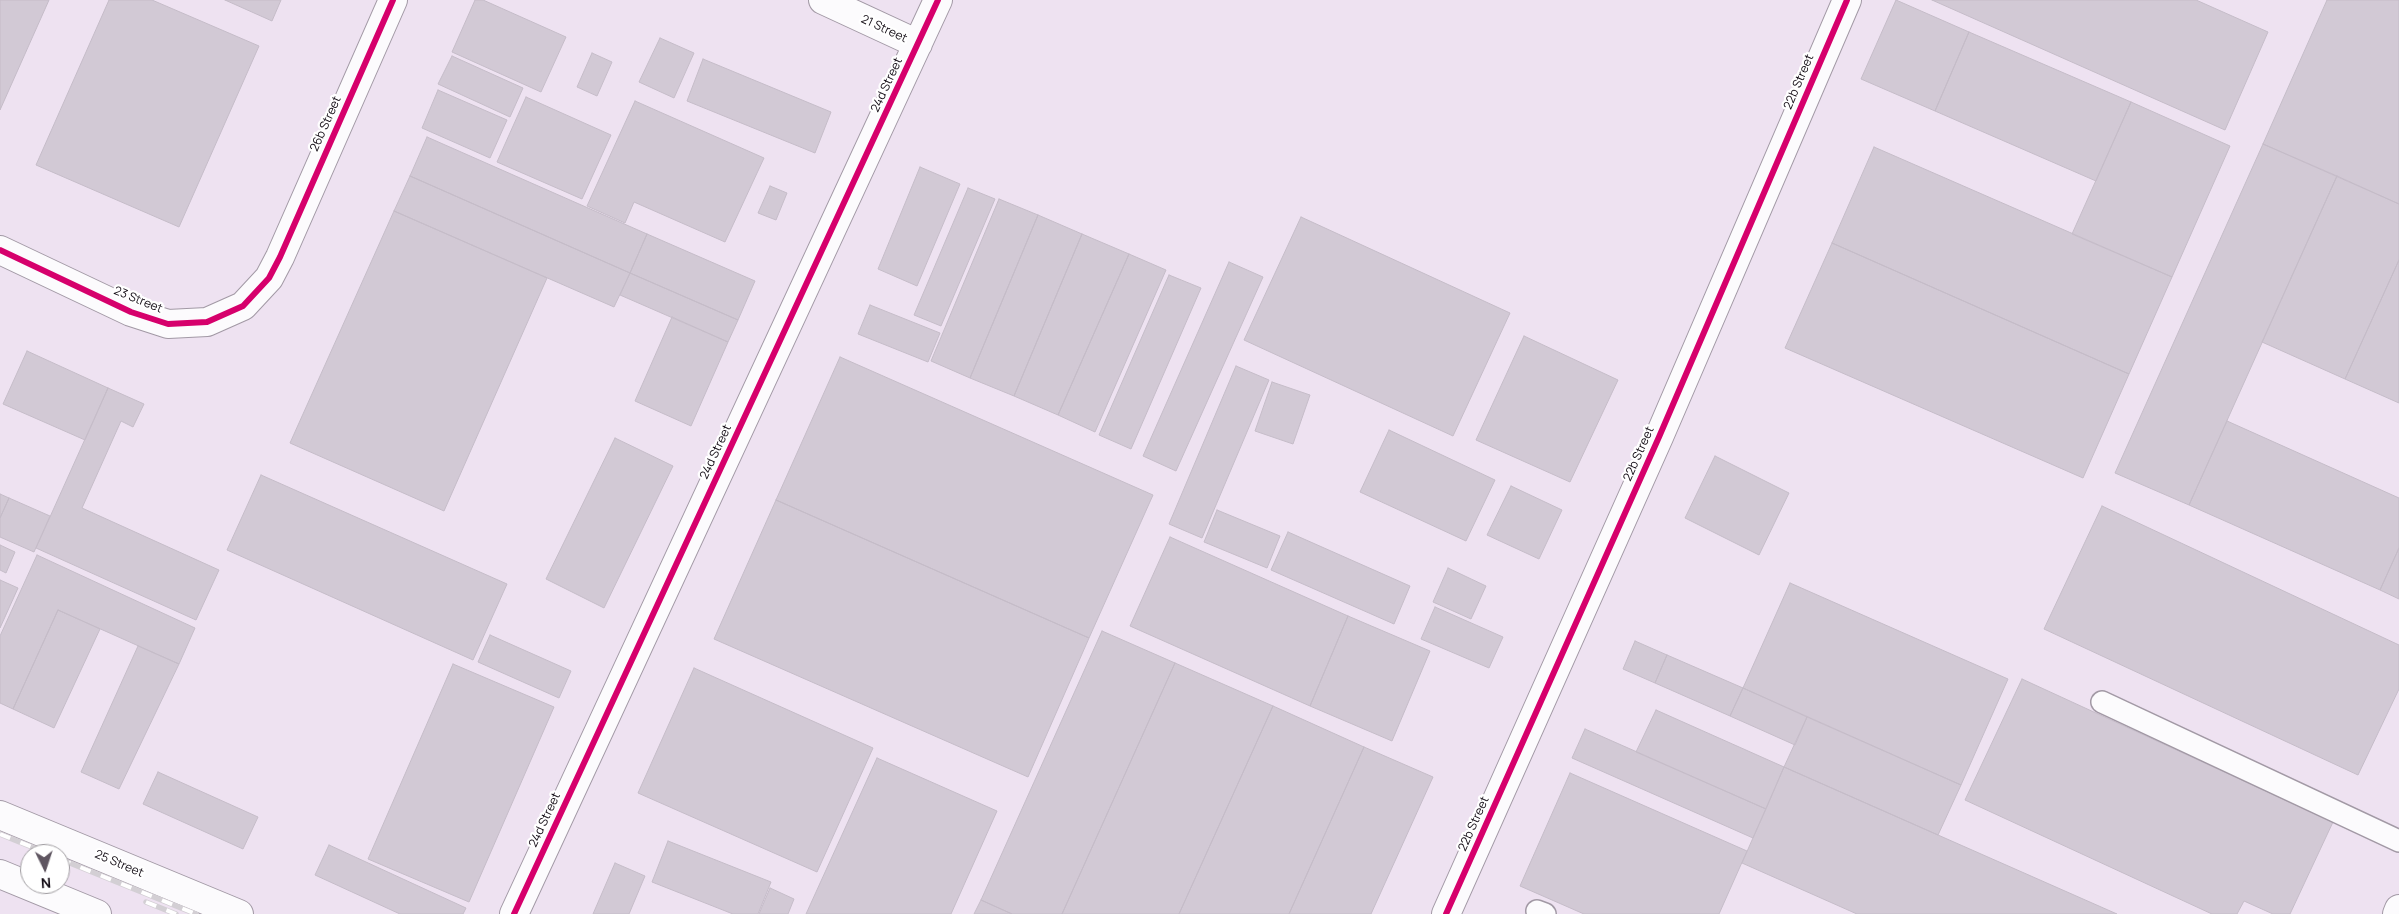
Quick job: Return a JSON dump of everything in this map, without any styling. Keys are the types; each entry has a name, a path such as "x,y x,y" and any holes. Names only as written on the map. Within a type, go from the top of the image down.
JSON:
{"street":[{"name":"26b Street","path":"280,257 393,0"},
{"name":"21 Street","path":"823,0 918,44"},
{"name":"24d Street","path":"514,914 938,0"},
{"name":"22b Street","path":"1446,914 1663,428 1847,0"},
{"name":"23 Street","path":"0,250 131,312 168,324 207,322 242,306 269,278 280,257"},
{"name":"25 Street","path":"0,815 239,914"},
{"path":"0,874 97,914"},
{"path":"2397,914 2399,909"}],"lane":[{"path":"2102,702 2399,841"}],"building":[{"path":"0,0 49,0 0,110"},
{"path":"109,0 152,0 259,46 179,227 36,165"},
{"path":"225,0 281,0 272,21"},
{"path":"475,0 483,0 566,37 541,92 452,52"},
{"path":"1896,0 1969,32 1935,111 1861,79"},
{"path":"1932,0 2196,0 2268,32 2225,130"},
{"path":"2327,0 2399,0 2399,204 2263,144"},
{"path":"1969,32 2131,102 2096,181 1935,111"},
{"path":"660,38 694,53 674,98 639,82"},
{"path":"592,53 612,62 597,96 577,87"},
{"path":"452,56 523,88 510,117 438,84"},
{"path":"703,59 831,112 815,153 687,101"},
{"path":"438,90 507,120 490,158 422,128"},
{"path":"526,97 611,135 582,199 497,162"},
{"path":"635,101 764,158 725,242 634,202 625,223 587,206"},
{"path":"2131,102 2230,146 2172,277 2072,234"},
{"path":"427,137 647,234 630,273 410,176"},
{"path":"2263,144 2337,176 2189,505 2115,473"},
{"path":"1874,147 2172,277 2129,374 1832,243"},
{"path":"920,167 960,184 917,286 878,269"},
{"path":"410,176 630,273 614,307 394,211"},
{"path":"2337,176 2399,204 2399,260 2345,379 2262,342"},
{"path":"770,186 787,193 776,220 758,213"},
{"path":"968,188 995,199 941,326 914,315"},
{"path":"999,199 1038,215 970,378 931,361"},
{"path":"394,211 547,278 444,511 290,443"},
{"path":"1038,215 1082,234 1014,396 970,378"},
{"path":"1301,217 1510,313 1453,436 1244,340"},
{"path":"647,234 755,281 738,320 630,273"},
{"path":"1082,234 1129,254 1058,415 1014,396"},
{"path":"1832,243 2129,374 2083,478 1785,348"},
{"path":"1129,254 1166,270 1095,432 1058,415"},
{"path":"2399,260 2399,403 2345,379"},
{"path":"1229,262 1263,277 1176,471 1143,456"},
{"path":"630,273 738,320 728,342 620,295"},
{"path":"1169,275 1201,288 1131,449 1099,435"},
{"path":"870,305 940,333 928,362 858,334"},
{"path":"672,317 728,342 691,426 635,401"},
{"path":"1524,336 1618,380 1570,482 1476,440"},
{"path":"27,351 108,388 85,440 3,404"},
{"path":"840,357 1153,495 1089,638 776,500"},
{"path":"1236,366 1269,380 1202,538 1169,524"},
{"path":"1272,382 1310,395 1293,444 1255,431"},
{"path":"108,388 144,404 133,427 121,421 82,508 219,570 196,620 36,548"},
{"path":"2227,421 2399,498 2399,548 2380,590 2189,505"},
{"path":"1389,430 1495,480 1466,541 1360,492"},
{"path":"615,438 673,466 604,608 546,579"},
{"path":"1715,456 1789,493 1759,555 1685,518"},
{"path":"261,475 507,584 473,660 227,550"},
{"path":"1511,486 1562,510 1539,559 1487,535"},
{"path":"0,494 9,498 0,518"},
{"path":"9,498 50,516 34,552 0,537 0,518"},
{"path":"776,500 1089,638 1028,777 714,639"},
{"path":"2102,506 2399,645 2399,689 2358,775 2044,629"},
{"path":"1217,510 1280,536 1267,568 1204,542"},
{"path":"1288,532 1410,586 1394,624 1271,570"},
{"path":"1170,537 1348,616 1310,706 1130,626"},
{"path":"0,545 15,552 6,573 0,570"},
{"path":"2399,548 2399,599 2380,590"},
{"path":"37,555 195,628 179,664 58,610 13,709 0,703 0,636"},
{"path":"1448,568 1486,586 1471,619 1433,602"},
{"path":"0,580 18,588 0,628"},
{"path":"1790,583 2008,679 1961,785 1743,688"},
{"path":"1435,607 1503,637 1489,668 1421,639"},
{"path":"58,610 100,629 54,728 13,709"},
{"path":"1348,616 1430,651 1392,741 1310,706"},
{"path":"1102,631 1175,663 1062,914 1012,914 981,900"},
{"path":"490,635 571,671 559,698 478,662"},
{"path":"1635,641 1667,655 1655,683 1623,669"},
{"path":"138,646 179,664 119,789 81,772"},
{"path":"1667,655 1743,688 1730,716 1655,683"},
{"path":"1175,663 1273,706 1179,914 1062,914"},
{"path":"453,664 554,707 469,902 368,859"},
{"path":"694,668 873,748 817,872 638,793"},
{"path":"2022,679 2333,822 2290,914 2273,914 2244,901 2237,914 2212,914 1965,800"},
{"path":"1743,688 1807,717 1795,745 1730,716"},
{"path":"1273,706 1364,747 1289,914 1179,914"},
{"path":"1656,710 1784,767 1766,809 1636,752"},
{"path":"1807,717 1961,785 1938,835 1784,767"},
{"path":"1585,729 1766,809 1753,838 1572,758"},
{"path":"1364,747 1433,777 1371,914 1289,914"},
{"path":"877,758 997,811 951,914 806,914"},
{"path":"1784,767 2117,914 1857,914 1742,863"},
{"path":"158,772 258,817 243,849 143,804"},
{"path":"1570,773 1747,851 1719,914 1584,914 1520,886"},
{"path":"668,841 771,882 758,914 733,914 652,882"},
{"path":"329,845 466,908 463,914 400,914 315,875"},
{"path":"615,863 645,876 629,914 593,914"},
{"path":"770,888 794,899 788,914 759,914"},
{"path":"981,900 1012,914 974,914"}],"railway":[{"path":"0,834 24,844"},
{"path":"70,863 196,914"},
{"path":"146,902 176,914"}],"cycle path":[{"path":"0,250 131,312 168,324 207,322 243,306 269,278 280,257 393,0"},
{"path":"514,914 938,0"},
{"path":"1446,914 1659,437 1847,0"}]}
